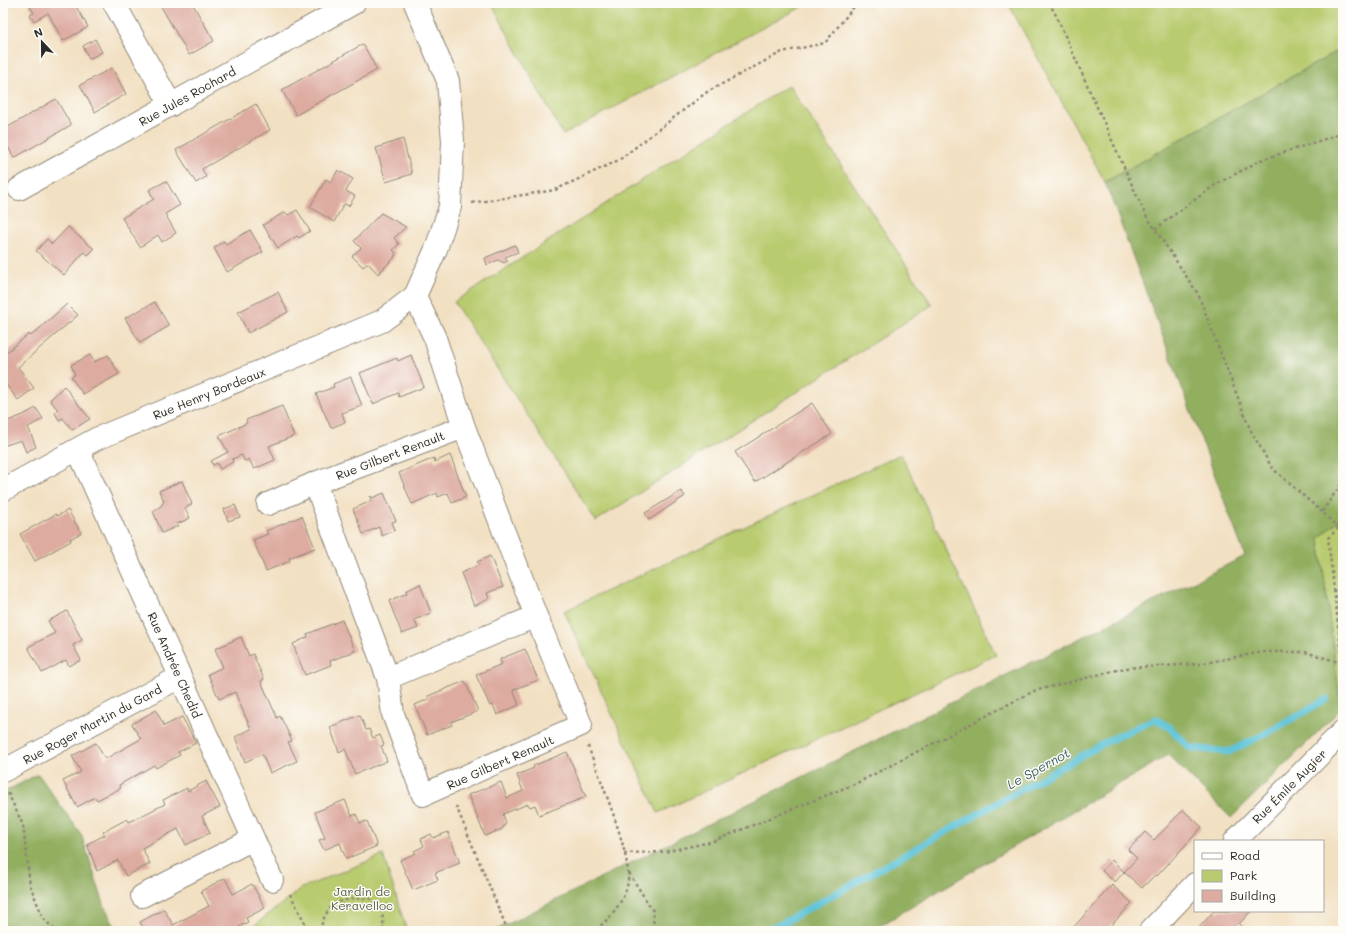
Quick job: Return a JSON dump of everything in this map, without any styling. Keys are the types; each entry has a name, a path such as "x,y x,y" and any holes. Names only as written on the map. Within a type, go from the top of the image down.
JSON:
{"street":[{"path":"114,3 171,105"},
{"name":"Rue Jules Rochard","path":"19,189 354,3"},
{"path":"415,3 448,81 453,141 450,207 436,249 415,296 435,338 464,427 536,616 581,725"},
{"name":"Rue Henry Bordeaux","path":"3,490 96,439 382,321 415,296"},
{"name":"Rue Gilbert Renault","path":"268,504 316,483 464,427"},
{"name":"Rue Andrée Chedid","path":"78,450 272,880"},
{"name":"Rue Gilbert Renault","path":"316,483 388,678 393,714 423,795 581,725"},
{"path":"388,678 536,616"},
{"name":"Rue Roger Martin du Gard","path":"5,780 180,677"},
{"name":"Rue Émile Augier","path":"1236,840 1343,731"},
{"path":"142,896 253,839"},
{"path":"1150,931 1194,885"}],"path":[{"path":"450,207 555,190 620,160 707,92 782,52 825,43 853,8 861,3"},
{"path":"1048,3 1054,11 1145,214 1198,294 1250,429 1272,468 1339,528"},
{"path":"1155,229 1215,185 1261,160 1343,133"},
{"path":"1322,512 1343,481"},
{"path":"624,852 664,852 711,842 856,783 1034,691 1125,668 1200,664 1263,652 1305,652 1342,664 1328,538 1343,524"},
{"path":"581,725 624,852 628,872 625,893 605,923 594,931"},
{"path":"5,780 23,825 30,885 43,918 56,931"},
{"path":"447,785 508,931"},
{"path":"628,872 653,911 654,931"},
{"path":"272,880 286,886 306,925 304,931"},
{"path":"320,931 323,916 331,907 353,898 373,899 382,910 384,931"}],"green space":[{"path":"491,3 809,3 563,135"},
{"path":"1008,3 1343,3 1343,48 1105,182"},
{"path":"1343,48 1343,516 1319,538 1341,709 1231,818 1168,755 871,931 494,931 1245,556 1105,182"},
{"path":"789,85 932,305 596,521 454,302"},
{"path":"901,454 996,655 658,813 564,611"},
{"path":"1343,516 1343,707 1341,709 1319,538"},
{"path":"38,774 81,834 105,907 117,931 3,931 3,793"},
{"name":"Jardin de Keravelloc","path":"383,855 407,931 247,931 302,888"}],"building":[{"path":"28,3 74,3 88,27 63,41 48,13 34,21 30,15 34,13"},
{"path":"159,3 192,3 214,41 189,55"},
{"path":"95,39 102,52 89,59 83,46"},
{"path":"363,44 377,70 296,115 282,90"},
{"path":"112,68 126,94 95,112 80,85"},
{"path":"56,99 71,125 14,158 3,137 3,130"},
{"path":"256,104 270,130 202,169 206,177 196,183 176,150"},
{"path":"403,139 412,174 386,182 376,148"},
{"path":"338,170 353,179 346,191 355,196 349,206 344,204 334,222 310,207 326,179 331,182"},
{"path":"166,181 180,205 165,214 176,233 162,242 158,235 140,247 122,218 154,199 149,190"},
{"path":"297,210 310,231 299,238 297,236 278,248 263,225 285,212 288,215"},
{"path":"381,213 406,227 394,238 399,244 393,250 396,253 394,258 378,274 368,263 363,267 352,256 361,248 354,241"},
{"path":"68,227 94,249 88,255 84,252 64,275 36,251 47,239 52,244"},
{"path":"250,230 263,252 227,272 214,248 224,241 226,244"},
{"path":"515,245 518,252 505,257 508,261 504,263 498,260 487,265 485,258"},
{"path":"278,292 288,312 248,333 238,312"},
{"path":"155,302 169,326 140,343 125,318"},
{"path":"67,304 78,315 18,367 34,388 18,400 3,381 3,355 29,334 31,336"},
{"path":"90,355 94,362 108,355 119,374 83,394 71,377 75,375 71,365"},
{"path":"411,355 424,387 399,397 398,393 373,404 360,373 397,358 398,361"},
{"path":"351,377 362,406 342,413 345,422 331,428 316,394 334,387 333,384"},
{"path":"64,386 90,419 72,430 63,418 59,420 55,413 58,410 50,400"},
{"path":"812,403 832,434 755,482 735,452"},
{"path":"282,406 294,436 269,446 275,460 254,469 249,459 244,461 242,455 232,459 233,462 220,469 217,463 213,465 211,461 228,452 219,436 247,423 246,420"},
{"path":"36,408 43,419 28,427 36,447 26,452 21,440 3,446 3,423"},
{"path":"450,455 466,497 452,503 448,493 438,497 437,493 412,504 399,473 434,458 435,462"},
{"path":"182,481 192,504 185,508 190,518 177,524 178,526 162,533 153,511 161,506 164,501 159,491"},
{"path":"681,491 685,496 649,520 645,513"},
{"path":"384,493 396,521 392,522 395,530 382,536 379,527 363,534 353,509 371,501 371,496 372,498"},
{"path":"235,505 240,517 228,521 224,509"},
{"path":"68,510 81,533 70,539 71,541 35,561 20,534 56,514 57,516"},
{"path":"302,516 315,548 289,558 290,561 266,571 253,540 268,534 266,531"},
{"path":"490,556 503,587 487,593 489,599 474,606 461,573 479,565 477,562"},
{"path":"420,584 431,613 414,620 418,628 402,634 389,601 407,593 406,591"},
{"path":"67,611 82,640 73,645 81,660 69,666 66,660 42,673 28,647 55,633 48,621"},
{"path":"342,620 355,651 330,661 331,665 305,675 293,644 308,637 307,634"},
{"path":"241,637 249,656 253,654 264,679 261,681 277,718 280,716 292,741 288,742 297,761 270,773 262,754 245,762 235,737 251,729 235,692 219,699 208,674 223,667 215,649"},
{"path":"525,649 538,680 513,690 519,705 497,715 493,705 490,706 476,675 502,664 500,659"},
{"path":"465,681 478,711 451,722 452,725 427,735 415,705 429,699 428,696"},
{"path":"156,710 164,726 182,717 196,743 178,752 180,755 156,768 154,765 119,785 121,788 97,800 95,797 77,807 63,781 81,772 72,756 96,743 105,759 141,739 132,724"},
{"path":"360,715 366,730 369,729 373,738 380,735 384,745 381,746 387,761 355,774 345,749 339,752 330,727"},
{"path":"567,752 586,797 539,815 535,805 530,807 528,804 503,814 506,823 502,829 485,836 468,795 501,782 507,798 523,791 517,775 534,768 533,766"},
{"path":"206,781 220,807 202,816 210,833 186,845 178,829 142,848 150,864 126,876 118,860 97,871 87,844 105,835 103,832 127,819 129,822 165,804 163,800 187,788 188,791"},
{"path":"345,800 352,816 356,814 360,823 367,821 377,846 346,859 340,843 324,850 319,840 325,838 315,812"},
{"path":"1183,810 1202,827 1157,876 1155,875 1142,888 1124,872 1137,858 1128,850 1145,832 1154,840"},
{"path":"448,832 460,863 435,873 438,880 413,890 400,860 416,853 414,851 424,846 421,839 431,834 433,838"},
{"path":"1112,860 1124,872 1115,882 1102,871"},
{"path":"225,878 233,894 252,884 265,908 246,918 248,922 232,931 145,931 140,922 164,909 173,925 209,906 201,891"},
{"path":"1112,885 1132,903 1106,931 1070,931"},
{"path":"1213,912 1250,912 1239,924 1246,931 1196,931"}],"waterway":[{"name":"Le Spernot","path":"761,931 781,924 1110,740 1155,719 1168,726 1190,748 1229,752 1278,727 1326,699"}]}
